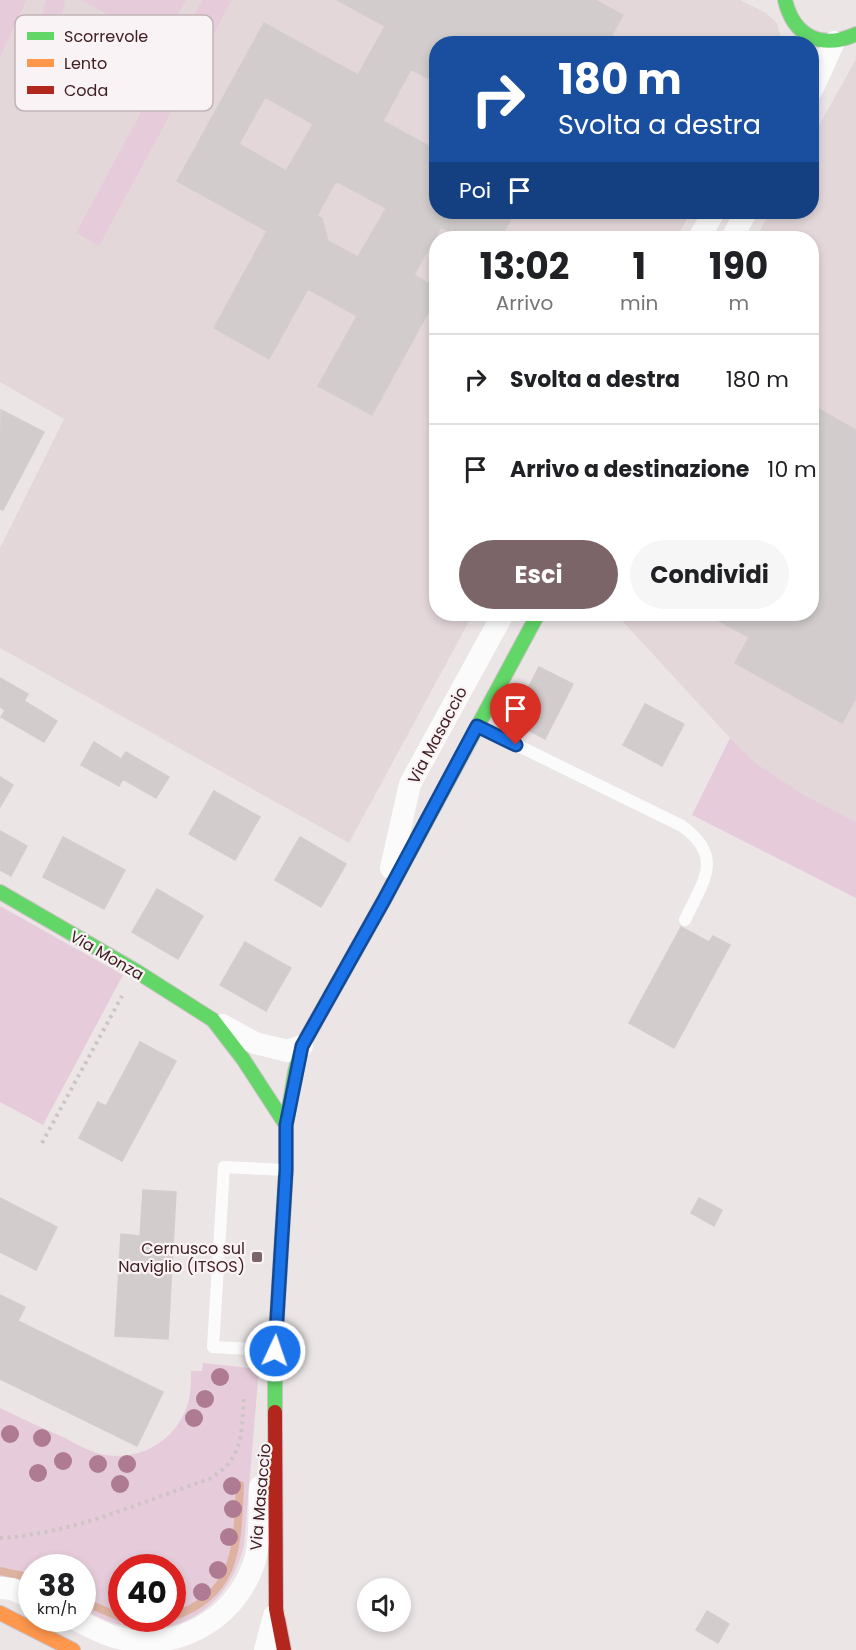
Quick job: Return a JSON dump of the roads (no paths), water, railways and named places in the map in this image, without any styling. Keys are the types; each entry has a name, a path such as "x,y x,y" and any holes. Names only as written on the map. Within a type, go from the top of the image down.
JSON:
{"street":[{"path":"785,0 796,35"},
{"path":"819,40 834,42 856,34"},
{"path":"819,75 834,42"},
{"name":"Via Masaccio","path":"384,900 410,784 499,621"},
{"name":"Via Masaccio","path":"284,1650 276,1609 275,1351 286,1170 286,1125 302,1046 384,900 534,621"},
{"name":"Via Monza","path":"0,892 136,971 213,1020 255,1042 287,1051 302,1046"},
{"name":"Via Monza","path":"213,1020 243,1059 286,1125"},
{"name":"Via Masaccio","path":"96,1629 127,1640 150,1642 173,1639 195,1631 232,1603 245,1583 256,1555 260,1461 275,1391"},
{"path":"0,1588 18,1592"},
{"name":"Via Masaccio","path":"265,1650 276,1609"},
{"path":"0,1612 72,1649"}],"lane":[{"path":"477,726 682,826 696,837 706,850 707,864 703,881 685,920"},
{"path":"275,1351 213,1347 224,1167 286,1170"}],"waterway":[{"path":"186,1611 210,1595 222,1581 230,1565 238,1528 240,1485"},
{"path":"0,1571 18,1575"},
{"path":"96,1607 108,1612"}],"place":[{"name":"Cernusco sul Naviglio (ITSOS)","path":"257,1257"}]}
